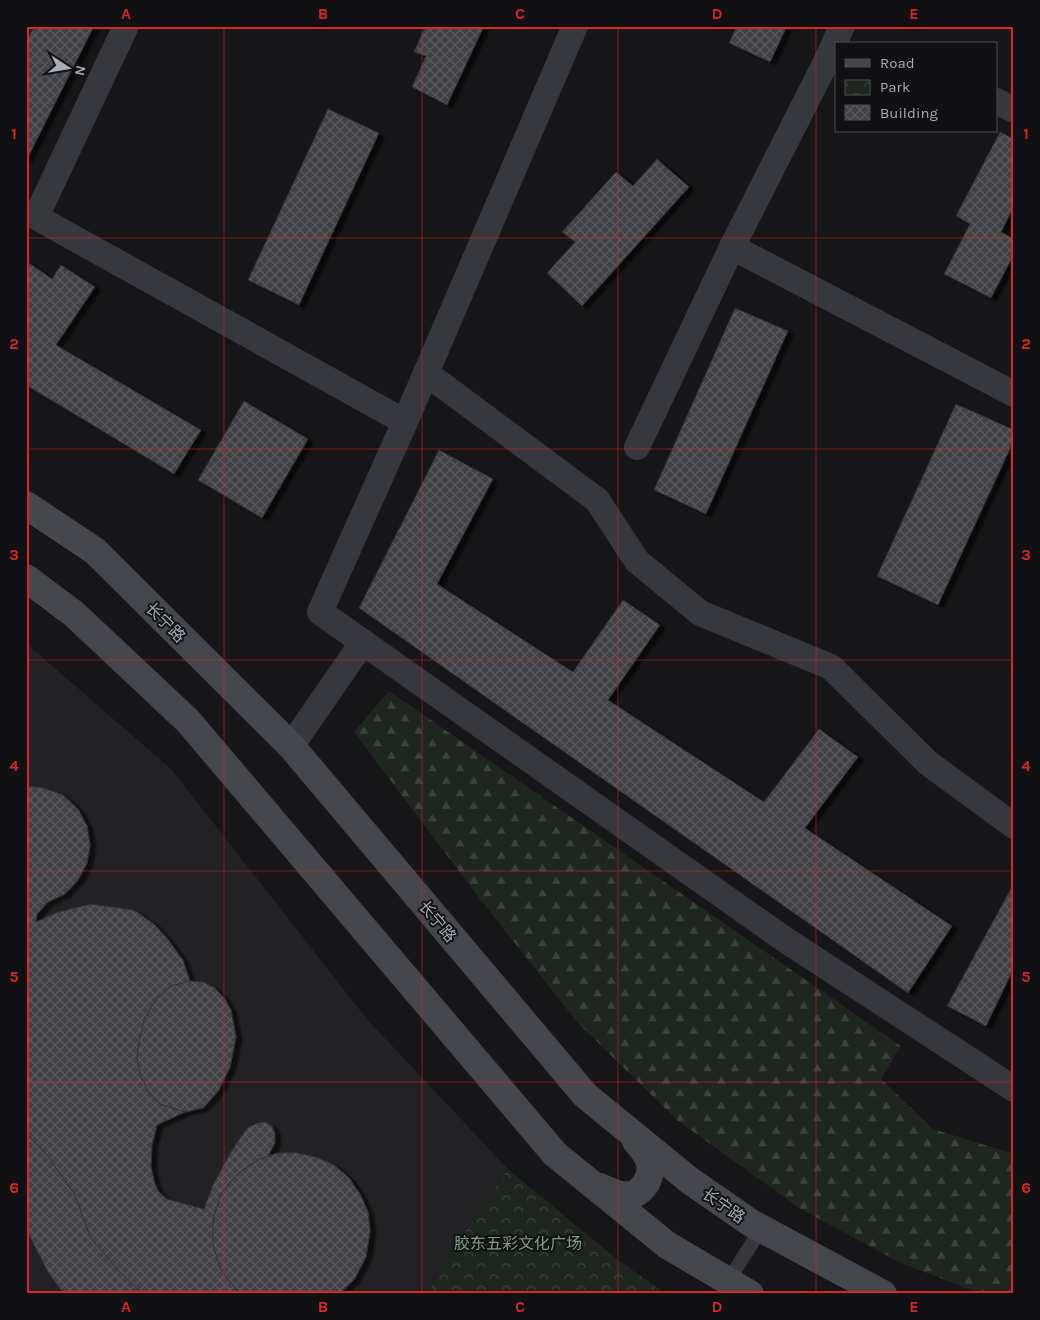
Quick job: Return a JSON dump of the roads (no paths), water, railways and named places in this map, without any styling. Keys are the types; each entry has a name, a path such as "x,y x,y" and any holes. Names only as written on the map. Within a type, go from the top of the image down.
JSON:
{"street":[{"path":"126,26 31,214 405,422"},
{"path":"575,26 405,422 320,612 784,939 1014,1089"},
{"path":"637,447 732,247 825,64 842,26"},
{"path":"998,102 1014,110"},
{"path":"732,247 1014,394"},
{"path":"426,373 597,500 637,561 700,613 831,667 928,763 1014,826"},
{"name":"长宁路","path":"26,505 95,551 291,746 585,1095 689,1180 761,1229 883,1294"},
{"path":"26,578 74,614 188,721 555,1154 667,1245 734,1289"},
{"path":"291,746 363,642"},
{"path":"594,1185 624,1196 633,1194 646,1184 650,1174 650,1164 646,1154 626,1129"}],"lane":[{"path":"734,1289 761,1229"}],"park label":[{"name":"胶东五彩文化广场","path":"518,1243"}]}
